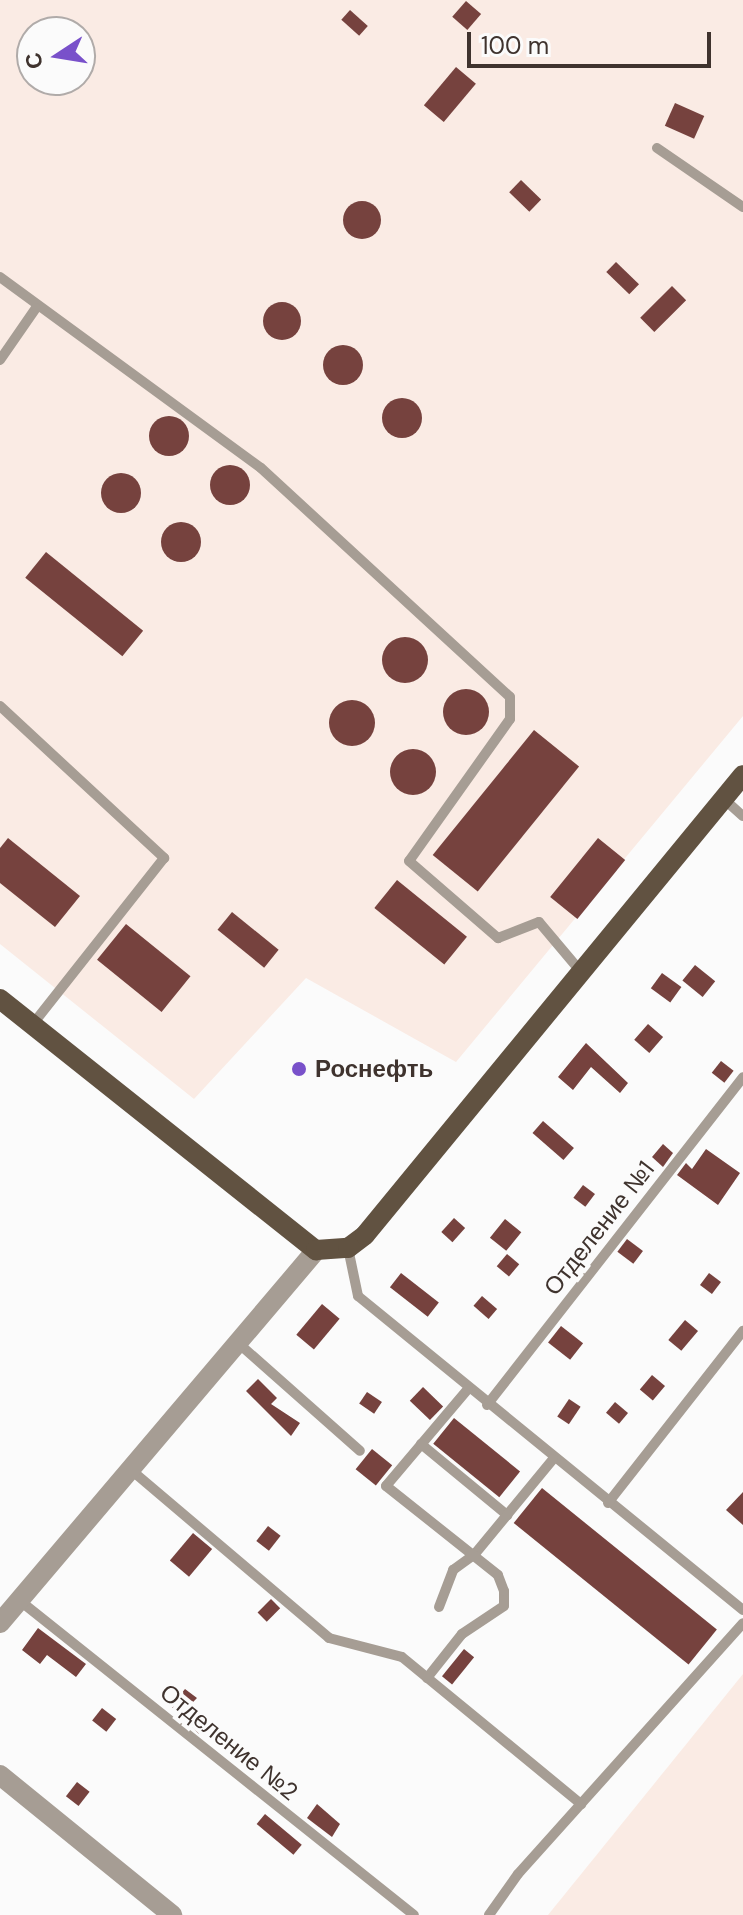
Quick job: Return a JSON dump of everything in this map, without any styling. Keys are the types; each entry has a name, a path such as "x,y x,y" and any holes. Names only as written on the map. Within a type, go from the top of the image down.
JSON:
{"main road":[{"path":"0,999 316,1250 348,1248 365,1235 743,775"}],"street":[{"path":"0,1623 316,1250"},
{"path":"0,1775 172,1915"}],"lane":[{"path":"657,148 743,207"},
{"path":"0,277 36,308 261,468 510,697 510,719 409,861 498,938 539,922 582,973"},
{"path":"0,360 36,308"},
{"path":"0,706 164,858 32,1025"},
{"path":"725,800 743,816"},
{"name":"Отделение №1","path":"487,1405 743,1077"},
{"path":"348,1248 358,1296 553,1459 743,1610"},
{"path":"608,1503 743,1331"},
{"path":"237,1342 360,1451"},
{"path":"427,1678 462,1634 504,1606 498,1575 386,1486 468,1389"},
{"path":"421,1444 507,1515"},
{"path":"439,1607 453,1570 474,1555 553,1459"},
{"path":"130,1469 329,1638 402,1657 581,1804"},
{"name":"Отделение №2","path":"19,1600 414,1915"},
{"path":"489,1915 581,1804 743,1623"}],"shaded area":[{"path":"0,0 743,0 743,716 456,1062 306,978 194,1099 0,944"},
{"path":"743,1674 743,1915 548,1915"}],"building":[{"path":"466,1 481,14 467,30 452,17"},
{"path":"350,10 368,26 359,36 341,20"},
{"path":"456,67 476,84 444,122 424,105"},
{"path":"675,103 704,116 694,139 665,126"},
{"path":"521,180 541,199 529,212 509,192"},
{"path":"362,201 376,206 381,220 376,234 362,239 348,234 343,220 348,206"},
{"path":"616,262 639,284 629,294 606,272"},
{"path":"672,286 686,300 654,332 640,318"},
{"path":"282,302 296,307 301,321 296,335 282,340 268,335 263,321 268,307"},
{"path":"343,345 357,351 363,365 357,379 343,385 329,379 323,365 329,351"},
{"path":"402,398 416,404 422,418 416,432 402,438 388,432 382,418 388,404"},
{"path":"169,416 183,422 189,436 183,450 169,456 155,450 149,436 155,422"},
{"path":"230,465 244,471 250,485 244,499 230,505 216,499 210,485 216,471"},
{"path":"121,473 135,479 141,493 135,507 121,513 107,507 101,493 107,479"},
{"path":"181,522 195,528 201,542 195,556 181,562 167,556 161,542 167,528"},
{"path":"46,552 143,631 122,656 25,578"},
{"path":"405,637 421,644 428,660 421,676 405,683 389,676 382,660 389,644"},
{"path":"466,689 482,696 489,712 482,728 466,735 450,728 443,712 450,696"},
{"path":"352,700 368,707 375,723 368,739 352,746 336,739 329,723 336,707"},
{"path":"534,730 579,767 478,892 433,855"},
{"path":"413,749 429,756 436,772 429,788 413,795 397,788 390,772 397,756"},
{"path":"8,838 80,896 55,927 0,883 0,848"},
{"path":"598,838 625,860 577,919 550,897"},
{"path":"397,880 467,937 444,965 374,908"},
{"path":"232,912 279,950 264,968 218,930"},
{"path":"126,924 191,976 162,1012 97,960"},
{"path":"695,965 715,981 703,997 682,981"},
{"path":"662,973 681,987 670,1002 651,988"},
{"path":"648,1024 663,1037 649,1053 634,1040"},
{"path":"586,1043 628,1083 620,1093 591,1067 573,1090 558,1077"},
{"path":"721,1061 734,1071 724,1083 712,1073"},
{"path":"543,1121 574,1148 563,1160 533,1133"},
{"path":"663,1144 673,1153 663,1167 652,1157"},
{"path":"706,1149 740,1173 718,1205 677,1175 686,1163 692,1169"},
{"path":"583,1185 595,1194 585,1207 573,1198"},
{"path":"454,1218 465,1228 452,1242 441,1232"},
{"path":"505,1219 521,1232 506,1251 490,1238"},
{"path":"627,1239 643,1251 633,1264 617,1252"},
{"path":"507,1254 519,1264 509,1277 497,1266"},
{"path":"401,1273 439,1303 428,1317 390,1287"},
{"path":"709,1273 721,1282 712,1294 700,1285"},
{"path":"482,1296 497,1309 489,1319 473,1306"},
{"path":"322,1304 340,1319 314,1349 296,1335"},
{"path":"685,1320 698,1331 681,1351 668,1340"},
{"path":"561,1326 583,1343 570,1360 548,1343"},
{"path":"652,1375 665,1386 653,1400 640,1390"},
{"path":"258,1379 277,1398 271,1404 300,1423 291,1436 246,1391"},
{"path":"423,1387 443,1406 430,1420 410,1401"},
{"path":"367,1392 382,1402 374,1414 359,1404"},
{"path":"569,1399 581,1407 569,1424 557,1416"},
{"path":"615,1402 628,1413 619,1424 606,1413"},
{"path":"454,1418 520,1471 499,1497 433,1444"},
{"path":"372,1449 392,1465 376,1486 356,1469"},
{"path":"542,1488 717,1630 689,1665 514,1523"},
{"path":"743,1492 743,1525 726,1510"},
{"path":"268,1526 281,1536 269,1551 256,1541"},
{"path":"193,1533 212,1549 189,1577 170,1561"},
{"path":"271,1599 280,1608 267,1622 258,1612"},
{"path":"38,1628 86,1664 76,1677 47,1655 40,1664 22,1650"},
{"path":"464,1649 474,1657 452,1684 442,1676"},
{"path":"185,1689 197,1698 191,1704 210,1722 199,1734 171,1706"},
{"path":"102,1708 116,1719 106,1732 92,1721"},
{"path":"77,1782 90,1792 79,1806 66,1796"},
{"path":"317,1804 340,1824 332,1837 307,1818"},
{"path":"265,1814 302,1845 293,1855 257,1824"}],"place":[{"name":"Роснефть","path":"299,1069"}]}
